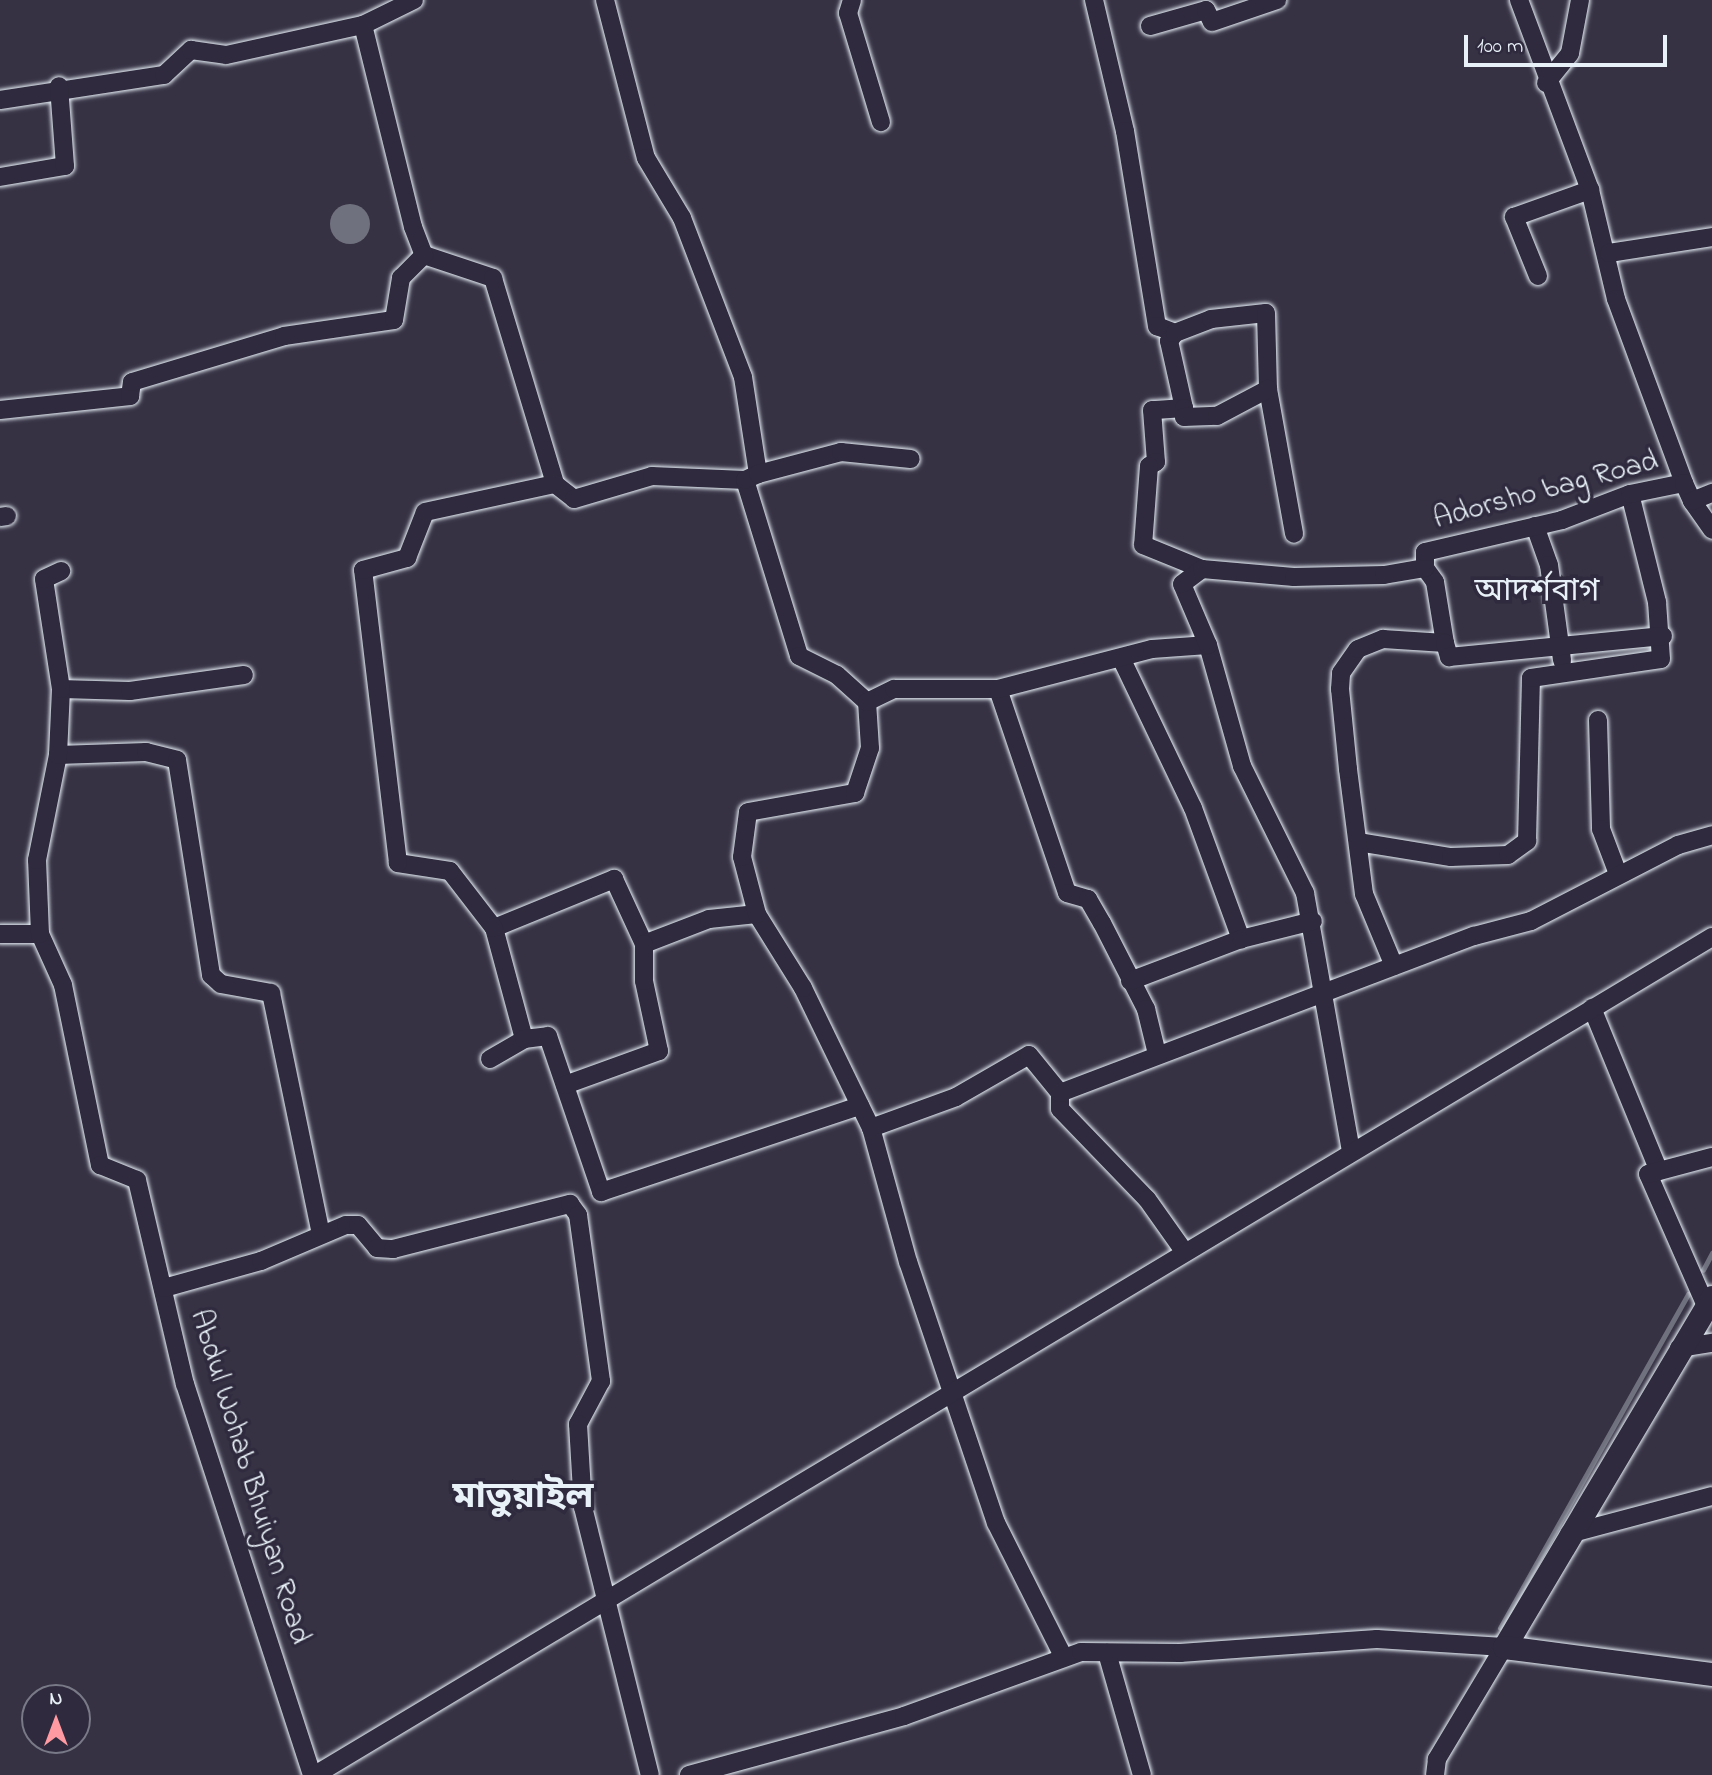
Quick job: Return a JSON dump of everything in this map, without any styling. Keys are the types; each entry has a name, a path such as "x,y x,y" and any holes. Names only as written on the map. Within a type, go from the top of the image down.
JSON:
{"main road":[{"path":"1709,1301 1504,1647 1712,1674"}],"street":[{"path":"0,100 59,86 164,75 191,50 226,55 363,26 414,0"},
{"path":"605,0 646,158 682,218 743,377 751,477 799,656 837,675 867,702 870,748 855,793 748,812 742,857 757,914 803,988 871,1128 996,1523 1063,1656"},
{"path":"852,0 848,13 881,122"},
{"path":"1094,0 1125,131 1157,326 1175,333"},
{"path":"1150,26 1206,10 1212,22 1277,0"},
{"path":"1519,0 1546,83 1590,190 1609,253 1616,299 1684,483"},
{"path":"1546,83 1570,53 1580,0"},
{"path":"363,26 424,256"},
{"path":"0,177 65,166 59,86"},
{"path":"1538,276 1514,217 1590,190"},
{"path":"1609,253 1712,237"},
{"path":"0,410 130,396 132,382 284,336 394,320 401,278 424,256"},
{"path":"424,256 493,278 555,484 574,499 652,476 751,477 841,452 911,459"},
{"path":"1268,389 1217,416 1184,417 1169,341 1175,333 1211,319 1266,313 1268,389 1294,534"},
{"name":"Adorsho bag Road","path":"1184,408 1152,410 1156,462 1149,466 1143,545 1202,569 1294,578 1425,568 1425,552 1535,526 1630,494 1684,483 1692,501 1712,494"},
{"path":"524,1039 494,928 450,871 398,863 363,570 407,558 425,512 555,484"},
{"path":"1358,842 1451,857 1508,855 1527,841 1531,678 1657,663 1663,636 1630,494"},
{"path":"1692,501 1712,530"},
{"path":"1535,526 1563,651 1561,674"},
{"path":"1425,568 1435,582 1449,657 1563,651 1663,636"},
{"path":"1202,569 1182,584 1208,645 1242,766 1295,870 1313,921 1323,998 1351,1151"},
{"path":"0,934 40,934 37,860 58,755 61,689 44,579 61,571"},
{"path":"1394,966 1364,894 1341,673 1371,642 1446,643"},
{"path":"867,702 894,689 998,689 1121,658 1208,645"},
{"path":"1121,658 1193,808 1241,939"},
{"path":"61,689 130,691 244,675"},
{"path":"998,689 1067,893 1088,899 1146,1009 1157,1054"},
{"path":"1598,720 1601,830 1618,874"},
{"path":"58,755 146,752 177,760 211,975 271,993 321,1234"},
{"path":"1060,1093 1157,1054 1323,998 1394,966 1531,921 1618,874 1712,835"},
{"path":"494,928 614,879 643,944 643,981 659,1051 565,1085"},
{"path":"643,944 709,919 757,914"},
{"path":"1130,981 1241,939 1313,921"},
{"name":"Abdul Wohab Bhuiyan Road","path":"40,934 63,985 100,1166 137,1180 185,1384 314,1775"},
{"path":"314,1775 604,1598 954,1397 1184,1251 1712,937"},
{"path":"1592,1008 1659,1171"},
{"path":"490,1059 524,1039 548,1035 601,1192 860,1106"},
{"path":"871,1128 956,1097 1029,1055 1060,1093 1060,1109 1147,1199 1184,1251"},
{"path":"1709,1301 1648,1174 1712,1157"},
{"path":"164,1288 261,1261 321,1234 358,1225 377,1248 393,1249 565,1202 573,1208 598,1334 601,1381 578,1424 576,1446 604,1598 650,1775"},
{"path":"1679,1348 1712,1343"},
{"path":"1569,1534 1712,1496"},
{"path":"689,1775 904,1716 1063,1656 1377,1639 1504,1647 1437,1759 1435,1775"},
{"path":"1107,1653 1142,1775"}],"water":[{"path":"350,204 364,210 370,224 364,238 350,244 336,238 330,224 336,210"}],"waterway":[{"path":"1703,1270 1712,1253"},
{"path":"1500,1628 1688,1294"}],"district":[{"name":"আদর্শবাগ","path":"1537,593"},
{"name":"মাতুয়াইল","path":"523,1498"}]}
